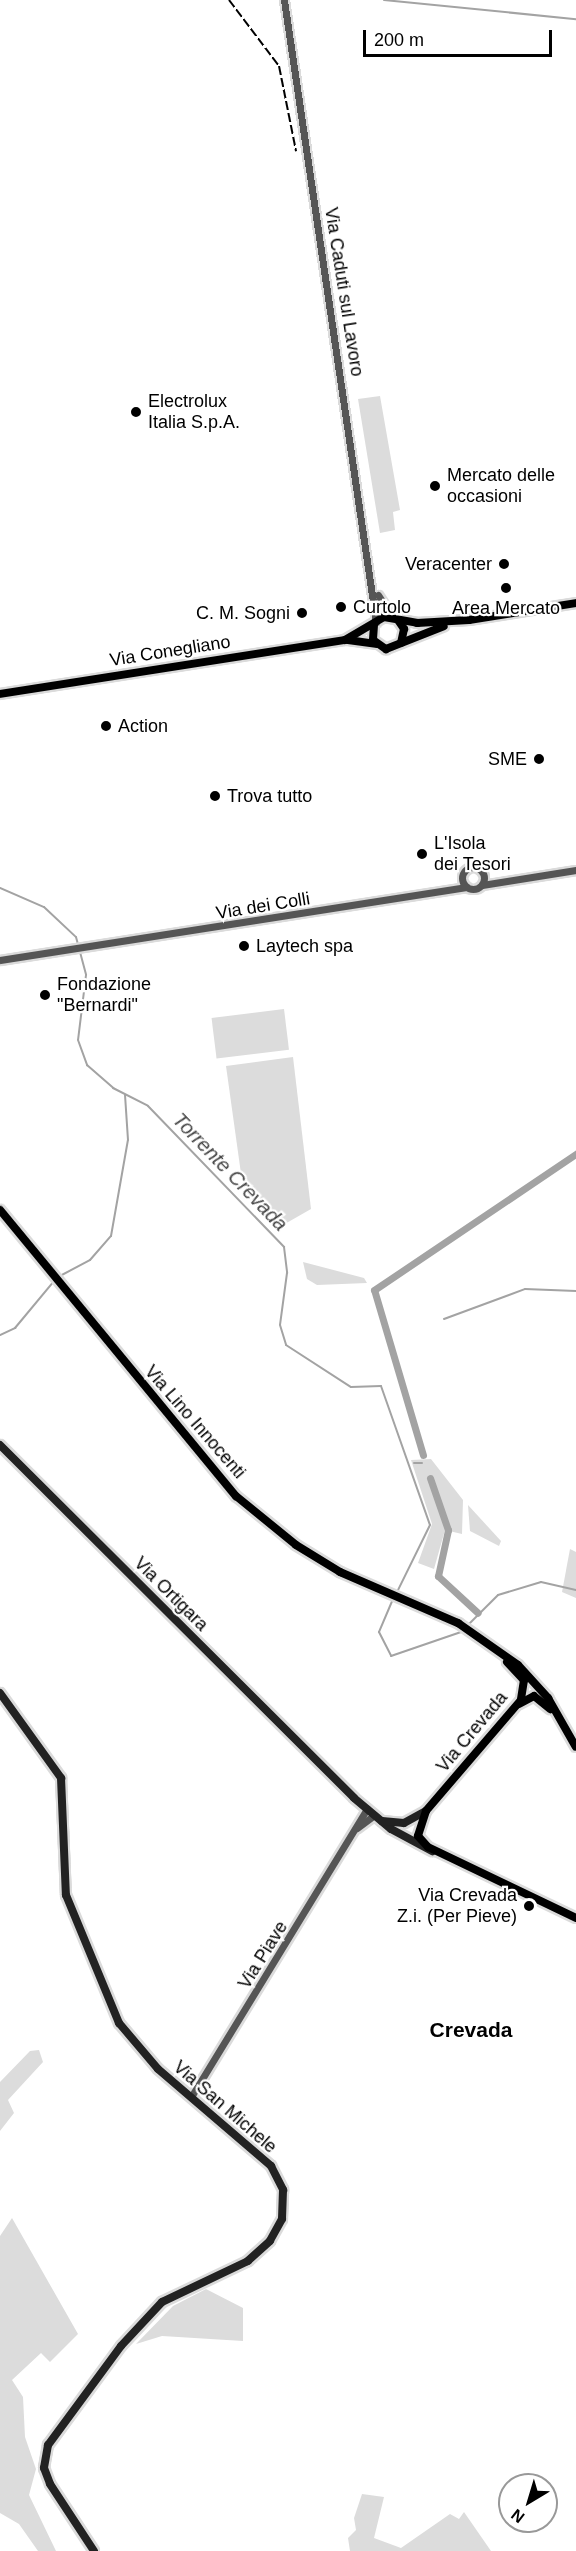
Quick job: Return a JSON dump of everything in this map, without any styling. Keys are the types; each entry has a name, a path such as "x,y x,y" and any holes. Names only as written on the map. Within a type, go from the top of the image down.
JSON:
{"main road":[{"path":"469,620 395,619 375,623 376,644 386,649 422,631 469,620 576,603"},
{"path":"395,619 404,634 400,644"},
{"name":"Via Conegliano","path":"345,640 375,623"},
{"name":"Via Conegliano","path":"0,694 345,640 376,644"},
{"name":"Via Lino Innocenti","path":"0,1210 63,1293 236,1496 296,1545 384,1591 411,1602"},
{"name":"Via Ortigara","path":"0,1445 367,1809"},
{"name":"Via Crevada","path":"411,1602 458,1623 537,1684 576,1747"},
{"name":"Via Crevada","path":"377,1818 404,1823 426,1811 515,1708 524,1680 489,1645"},
{"name":"Via San Michele","path":"0,1693 57,1766 64,1801 66,1896 104,1995 130,2039 191,2097 271,2166 283,2190 282,2219 270,2241 248,2261 177,2292 150,2313 48,2445 44,2468 94,2551"},
{"path":"515,1708 537,1697 567,1730"},
{"path":"367,1809 409,1841 576,1918"},
{"path":"426,1811 418,1836 441,1854"}],"street":[{"name":"Via Caduti sul Lavoro","path":"284,0 375,588 375,623"},
{"name":"Via Caduti sul Lavoro","path":"375,588 395,619"},
{"name":"Via dei Colli","path":"440,890 462,876 470,867 504,879"},
{"name":"Via dei Colli","path":"0,960 482,885 504,879 576,870"},
{"path":"482,885 483,872"},
{"path":"462,876 466,887"},
{"name":"Via Piave","path":"191,2097 367,1809"},
{"name":"Via Piave","path":"357,1828 377,1818"}],"shaded area":[{"path":"380,396 400,510 393,512 395,530 380,533 358,399"},
{"path":"284,1009 289,1050 217,1059 212,1018"},
{"path":"293,1057 311,1209 283,1225 243,1188 226,1066"},
{"path":"303,1262 364,1278 367,1283 317,1285 307,1279"},
{"path":"431,1459 463,1500 462,1534 445,1530 434,1569 418,1563 432,1524 411,1460"},
{"path":"468,1505 501,1541 499,1546 470,1531"},
{"path":"570,1549 576,1552 576,1598 562,1592"},
{"path":"39,2050 43,2062 8,2100 14,2113 0,2131 0,2082 30,2051"},
{"path":"12,2218 78,2334 50,2362 41,2353 12,2380 23,2397 25,2437 36,2469 29,2495 56,2551 38,2551 19,2524 0,2513 0,2236"},
{"path":"206,2289 243,2308 243,2341 162,2336 136,2344 173,2306"},
{"path":"362,2494 384,2497 374,2538 401,2548 450,2514 459,2519 464,2512 491,2551 350,2551 348,2538 356,2530 354,2518"}],"waterway":[{"path":"384,0 576,19"},
{"name":"Torrente Crevada","path":"0,888 44,907 76,937 86,975 78,1040 87,1065 113,1088 148,1106 284,1247 287,1273 280,1325 286,1345 351,1387 381,1386 430,1525 396,1594"},
{"path":"58,1277 90,1260 111,1236 128,1140 125,1095"},
{"path":"423,1455 374,1290 576,1154"},
{"path":"0,1335 15,1328 54,1281"},
{"path":"444,1319 525,1289 576,1291"},
{"path":"414,1463 422,1463"},
{"path":"430,1478 448,1530 438,1576 478,1613"},
{"name":"Torrente Crevada","path":"393,1599 379,1632 391,1656 461,1632 498,1595 541,1582 576,1590"}],"railway":[{"path":"229,0 279,66 296,151"}],"place":[{"name":"Electrolux Italia S.p.A.","path":"136,412"},
{"name":"Mercato delle occasioni","path":"435,486"},
{"name":"Veracenter","path":"504,564"},
{"name":"Area Mercato","path":"506,588"},
{"name":"Curtolo","path":"341,607"},
{"name":"C. M. Sogni","path":"302,613"},
{"name":"Action","path":"106,726"},
{"name":"SME","path":"539,759"},
{"name":"Trova tutto","path":"215,796"},
{"name":"L'Isola dei Tesori","path":"422,854"},
{"name":"Laytech spa","path":"244,946"},
{"name":"Fondazione \"Bernardi\"","path":"45,995"},
{"name":"Via Crevada Z.i. (Per Pieve)","path":"529,1906"}],"district":[{"name":"Crevada","path":"471,2030"}]}
